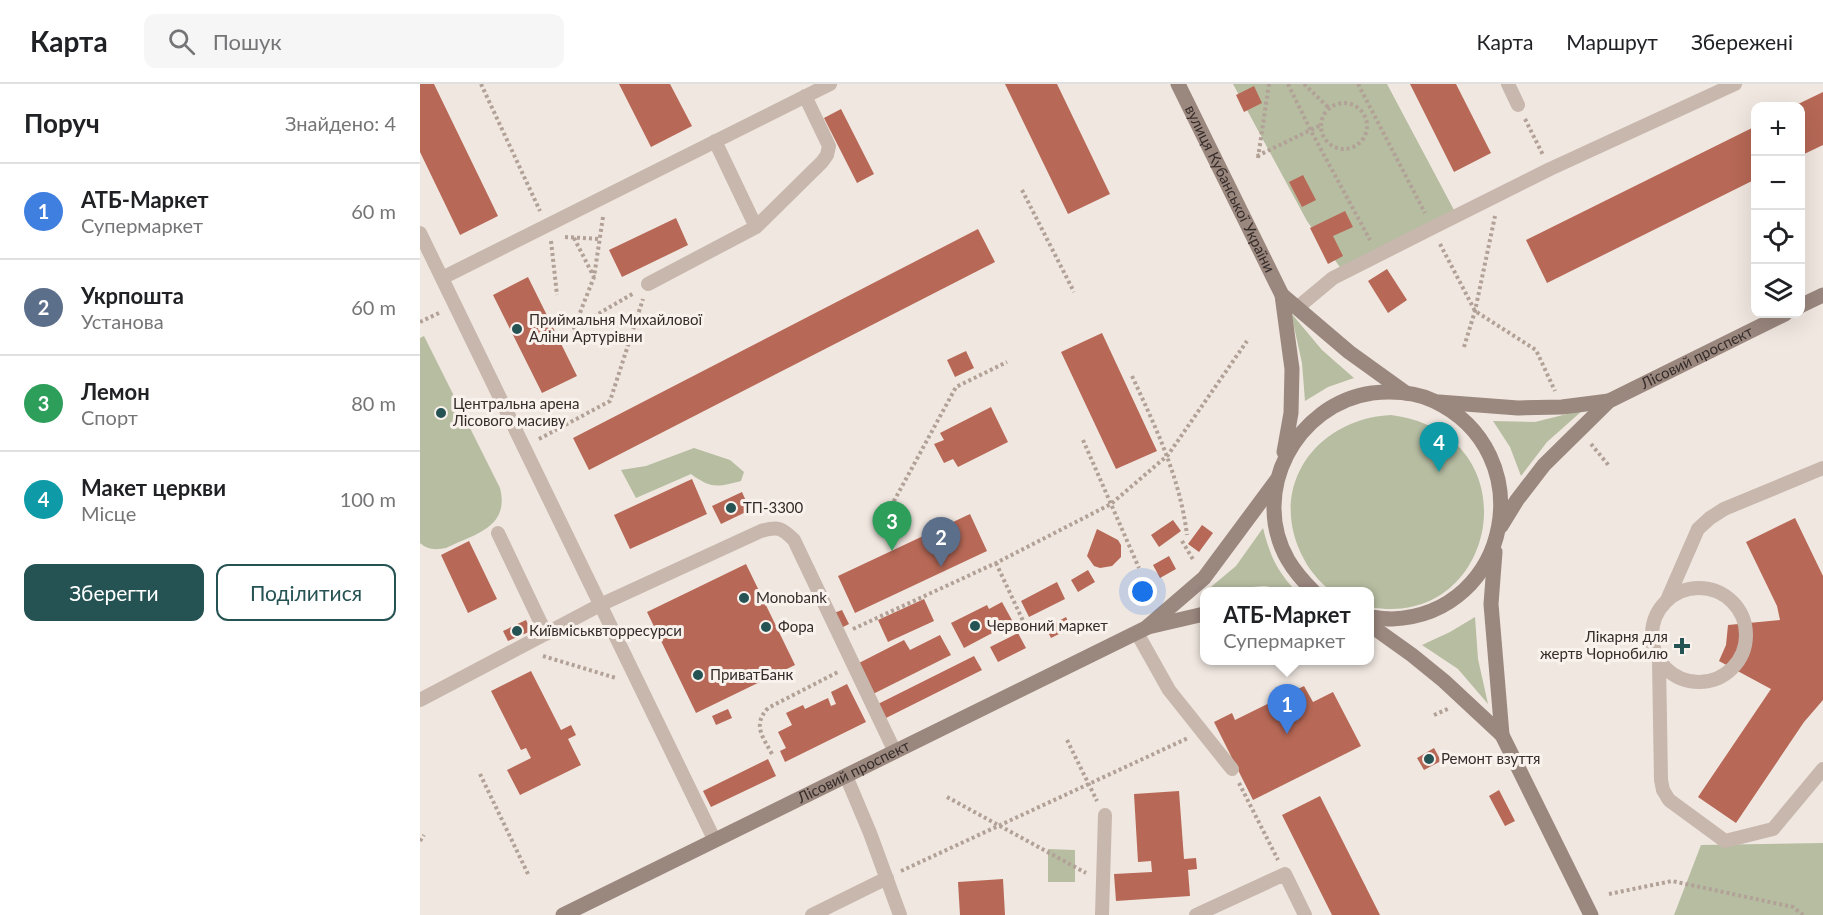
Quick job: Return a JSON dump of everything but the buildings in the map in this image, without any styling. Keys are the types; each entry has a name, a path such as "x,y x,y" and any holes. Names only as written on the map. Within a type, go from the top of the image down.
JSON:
{"street":[{"name":"вулиця Кубанської України","path":"1178,84 1282,295 1292,369 1291,413 1282,464"},
{"name":"вулиця Кубанської України","path":"1282,295 1349,352 1406,393"},
{"path":"1805,304 1823,295"},
{"name":"Лісовий проспект","path":"1374,617 1400,618 1418,615 1442,606 1463,591 1481,572 1517,500 1545,465 1609,401 1777,318"},
{"path":"1310,587 1300,578 1287,559 1278,537 1274,514 1276,481 1282,464 1291,446 1305,428 1321,413 1331,408 1362,395 1384,392 1406,393 1435,402 1457,415 1476,433 1490,454 1499,479 1502,504 1491,604 1502,735"},
{"name":"Лісовий проспект","path":"1435,402 1518,408 1563,407 1609,401"},
{"name":"Лісовий проспект","path":"1141,631 1204,578 1276,481"},
{"name":"Лісовий проспект","path":"562,915 1141,631 1200,615"},
{"path":"1374,628 1444,681 1502,735 1591,915"}],"lane":[{"path":"442,278 830,84"},
{"path":"1508,84 1518,105"},
{"path":"1297,308 1333,278 1550,169 1735,84"},
{"path":"648,284 756,227 822,162 829,146 805,96"},
{"path":"715,141 756,227"},
{"path":"420,232 714,839"},
{"path":"1667,600 1689,589 1706,588 1722,593 1740,610 1746,626 1747,642 1742,658 1731,671 1710,682 1693,683 1677,678 1659,661 1652,645 1652,629 1657,613 1667,600 1698,529 1710,518 1724,509 1823,468"},
{"path":"420,700 600,605 762,531 771,528 783,529 794,540 895,752"},
{"path":"498,533 546,634"},
{"path":"1141,631 1169,690 1232,769"},
{"path":"1659,661 1660,780 1663,790 1669,800 1725,841 1773,830 1823,769"},
{"path":"846,776 900,915"},
{"path":"1102,915 1105,815"},
{"path":"1196,915 1285,874 1305,915"},
{"path":"812,915 887,878"}],"path":[{"path":"481,84 547,224 557,295"},
{"path":"1269,84 1257,157 1321,125"},
{"path":"1288,84 1378,255"},
{"path":"1304,84 1329,108"},
{"path":"1349,103 1362,111 1367,124 1367,132 1359,144 1352,148 1337,148 1330,145 1322,132 1321,125 1329,108 1335,104 1349,103"},
{"path":"1518,105 1550,169"},
{"path":"1362,111 1370,106"},
{"path":"1022,190 1074,292"},
{"path":"1464,347 1475,311 1499,194"},
{"path":"606,195 594,277 574,328 648,284"},
{"path":"565,215 594,277"},
{"path":"524,447 610,401 648,284"},
{"path":"420,322 448,308"},
{"path":"839,635 996,563 1111,504 1168,454 1247,341"},
{"path":"888,531 894,501 956,387 1007,362"},
{"path":"1132,376 1168,454 1184,510 1187,536"},
{"path":"1083,440 1139,568"},
{"path":"996,563 1024,623"},
{"path":"519,648 640,686"},
{"path":"772,754 760,731 761,715 768,708 853,665"},
{"path":"887,878 1202,732"},
{"path":"1067,740 1105,815"},
{"path":"1232,769 1285,874"},
{"path":"480,774 528,874"},
{"path":"947,797 1103,882"},
{"path":"420,841 424,835"},
{"path":"1609,894 1672,881 1793,907 1803,915"}],"green space":[{"path":"1233,84 1387,84 1454,210 1342,270 1307,221"},
{"path":"1291,313 1322,350 1354,378 1328,387 1305,401 1302,363"},
{"name":"Центральна арена Лісового масиву","path":"424,336 500,488 502,501 495,521 487,528 446,548 439,549 429,548 420,543 420,338"},
{"path":"1583,410 1547,442 1521,476 1510,447 1493,421 1535,422"},
{"path":"1391,415 1437,430 1467,456 1482,490 1483,527 1471,562 1448,590 1414,606 1374,607 1374,587 1327,587 1305,561 1294,535 1291,509 1294,485 1304,463 1319,444 1339,430 1364,420"},
{"path":"694,448 730,460 744,472 741,481 715,485 704,482 691,474 636,498 621,470 646,466"},
{"path":"1263,528 1275,562 1293,587 1211,587 1236,566"},
{"path":"1475,617 1478,659 1488,704 1458,669 1422,645"},
{"path":"1823,843 1823,915 1674,915 1701,845"},
{"path":"1048,849 1075,850 1075,882 1048,882"}],"place":[{"name":"Приймальня Михайлової Аліни Артурівни","path":"517,329"},
{"name":"Центральна арена Лісового масиву","path":"441,413"},
{"name":"Макет церкви","path":"1439,472"},
{"name":"ТП-3300","path":"731,508"},
{"name":"Лемон","path":"892,551"},
{"name":"Укрпошта","path":"941,567"},
{"name":"Monobank","path":"744,598"},
{"name":"Червоний маркет","path":"975,626"},
{"name":"Фора","path":"766,627"},
{"name":"Київміськвторресурси","path":"517,631"},
{"name":"Лікарня для жертв Чорнобилю","path":"1682,646"},
{"name":"ПриватБанк","path":"698,675"},
{"name":"АТБ-Маркет","path":"1287,734"},
{"name":"Ремонт взуття","path":"1429,759"}]}
